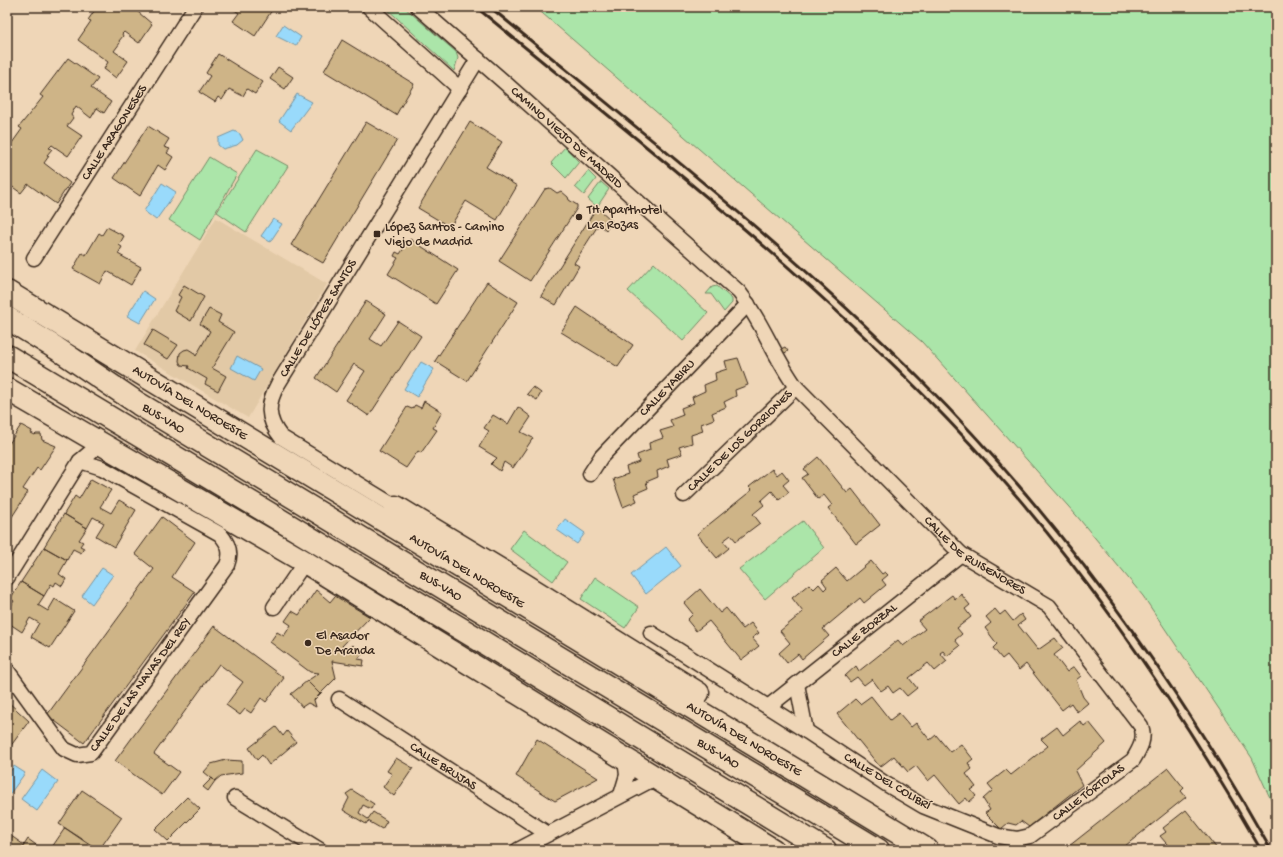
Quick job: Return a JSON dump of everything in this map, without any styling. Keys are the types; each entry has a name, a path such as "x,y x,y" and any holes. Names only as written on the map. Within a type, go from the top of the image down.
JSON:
{"highway":[{"name":"AUTOVÍA DEL NOROESTE","path":"7,292 927,850"},
{"name":"BUS-VAO","path":"7,318 56,348 139,404 878,850"},
{"path":"7,330 139,404"},
{"path":"7,356 473,636 825,850"},
{"path":"8,391 305,562 773,850"},
{"path":"396,507 520,582 854,792 862,811"}],"street":[{"name":"CALLE ARAGONESES","path":"34,258 195,7"},
{"path":"369,7 460,89"},
{"name":"CAMINO VIEJO DE MADRID","path":"418,7 718,273 748,304 785,372 796,387"},
{"name":"CALLE DE LÓPEZ SANTOS","path":"396,507 281,437 271,422 269,404 273,394 478,59"},
{"name":"CALLE YABIRU","path":"590,474 601,457 748,304"},
{"name":"CALLE DE LOS GORRIONES","path":"684,495 796,387"},
{"name":"CALLE DE RUISEÑORES","path":"796,387 962,554 1049,606 1141,726 1144,732"},
{"path":"7,578 80,461 100,444"},
{"name":"CALLE DE LAS NAVAS DEL REY","path":"7,670 64,749 77,756 91,753 227,566 230,552 226,541 220,534 102,468 80,461"},
{"name":"CALLE ZORZAL","path":"768,707 962,554"},
{"path":"274,607 305,562"},
{"name":"CALLE DEL COLIBRÍ","path":"651,633 806,731 886,784 923,806 998,836 1017,839"},
{"path":"797,684 806,731"},
{"name":"CALLE BRUJAS","path":"339,699 548,834"},
{"name":"CALLE TÓRTOLAS","path":"1017,839 1030,836 1048,824 1133,760 1141,746 1144,732"},
{"path":"620,795 627,776 625,760"},
{"path":"518,850 620,795 655,778"},
{"path":"235,798 320,850"}],"shaded area":[{"path":"216,218 327,284 248,418 135,351"}],"green space":[{"path":"385,7 404,7 456,52 458,58 454,71"},
{"path":"535,7 1276,7 1276,811 1252,758 1143,596 1076,515 922,342"},
{"path":"565,147 579,162 566,178 551,163"},
{"path":"257,149 288,166 246,232 217,212"},
{"path":"209,157 237,174 200,240 169,220"},
{"path":"588,171 596,179 584,195 575,187"},
{"path":"601,182 609,189 597,207 588,199"},
{"path":"654,263 708,313 683,341 628,291"},
{"path":"717,286 732,299 732,303 724,312 711,294 706,294 712,287"},
{"path":"803,521 824,548 765,599 739,569"},
{"path":"524,530 567,562 553,581 510,549"},
{"path":"595,577 639,607 625,628 581,599"}],"water":[{"path":"283,25 301,37 296,46 276,36"},
{"path":"297,94 312,102 291,130 279,121"},
{"path":"234,131 240,134 243,140 237,145 223,149 218,145 218,138"},
{"path":"162,183 176,192 156,220 144,211"},
{"path":"273,219 282,224 270,242 261,236"},
{"path":"143,291 155,299 140,323 127,316"},
{"path":"237,356 261,369 254,381 231,368"},
{"path":"421,362 434,369 417,397 404,389"},
{"path":"565,519 585,533 577,544 557,530"},
{"path":"666,547 681,566 646,594 631,575"},
{"path":"102,568 113,575 92,604 82,596"},
{"path":"14,766 25,773 7,798 7,776"},
{"path":"42,770 58,782 37,811 21,799"}],"building":[{"path":"97,7 141,7 138,12 152,24 139,43 124,32 122,34 123,36 119,41 120,43 114,51 128,61 116,78 104,69 108,62 78,40 91,21 88,20"},
{"path":"230,7 274,7 255,36 233,21 239,13"},
{"path":"342,40 414,84 396,115 324,71"},
{"path":"218,54 263,82 255,94 247,89 243,96 229,89 222,100 218,97 215,102 199,92 210,76 206,73"},
{"path":"68,58 98,79 91,88 111,102 104,113 97,108 91,118 76,106 71,115 73,118 67,126 82,136 68,156 52,145 49,148 52,149 47,155 49,156 44,163 70,183 56,204 28,184 21,193 7,183 7,150 22,129 19,127 43,97 40,95"},
{"path":"278,67 293,77 285,89 270,79"},
{"path":"366,122 397,140 323,263 291,245"},
{"path":"470,122 502,142 486,167 517,186 497,220 466,201 450,227 418,208"},
{"path":"148,126 169,139 164,147 170,149 167,153 173,157 165,170 158,165 140,196 114,178"},
{"path":"550,188 557,193 561,191 568,197 569,200 577,205 577,208 530,281 499,261 545,189"},
{"path":"597,207 612,221 606,230 599,224 574,263 579,266 556,305 541,296"},
{"path":"107,227 124,236 119,245 122,247 118,254 141,267 131,285 107,271 100,284 73,269 82,253 86,255 99,233 102,235"},
{"path":"410,239 458,270 436,304 388,274 398,258 394,256 396,252 400,254"},
{"path":"487,282 518,302 467,381 435,361"},
{"path":"184,285 204,297 191,321 174,311 181,297 178,295"},
{"path":"366,301 386,314 370,339 381,346 398,321 421,336 369,416 346,400 365,371 354,364 336,392 316,378"},
{"path":"577,307 633,345 618,367 561,332"},
{"path":"209,309 221,315 218,322 234,332 212,368 226,376 218,391 205,384 207,379 188,368 189,366 181,365 179,361 180,353 184,350 188,349 196,356 210,331 200,324"},
{"path":"153,330 178,345 168,359 144,345"},
{"path":"785,347 788,351 783,354 781,349"},
{"path":"738,358 748,385 735,390 736,396 724,402 726,407 712,413 714,419 701,424 703,431 691,435 692,443 679,447 682,454 667,459 669,466 657,471 658,477 646,482 648,488 634,494 637,501 623,507 613,479 628,474 626,467 639,462 637,455 650,450 649,443 663,438 660,431 673,427 670,420 683,415 681,408 694,403 692,397 705,391 704,385 716,380 715,373 727,369 725,361"},
{"path":"533,387 541,393 537,400 527,394"},
{"path":"424,401 442,412 433,428 437,430 421,453 418,451 406,468 379,451 407,407 412,409 415,405 421,408"},
{"path":"518,407 531,417 521,432 533,438 513,468 504,462 500,471 491,464 497,458 479,447 489,431 484,428 493,415 508,424"},
{"path":"21,425 32,431 31,433 35,435 41,434 42,440 56,446 40,470 37,468 23,489 28,492 8,523 7,447"},
{"path":"818,457 847,493 852,489 880,525 856,544 828,508 832,505 824,495 818,499 802,478 808,474 804,469"},
{"path":"772,469 777,475 782,471 789,480 783,485 789,492 779,500 772,491 761,501 764,505 753,514 760,523 736,541 731,535 723,541 729,548 717,558 697,534 752,490 749,487"},
{"path":"91,479 111,490 100,507 111,513 119,500 136,510 114,547 96,536 104,523 93,517 87,528 64,514 75,496 79,499"},
{"path":"64,514 87,528 79,540 83,542 80,546 84,548 81,553 73,549 67,560 44,547"},
{"path":"162,517 195,542 172,577 195,592 84,743 47,715 154,569 135,554"},
{"path":"44,547 67,560 59,574 66,579 62,586 56,582 54,586 51,584 44,596 21,582"},
{"path":"871,561 882,574 885,572 888,575 882,580 886,585 864,603 860,598 823,629 829,636 802,659 798,654 787,663 779,653 790,643 780,631 803,612 792,598 809,584 814,589 819,584 824,590 827,587 822,580 836,568 847,581"},
{"path":"21,582 44,596 38,605 48,611 55,599 74,611 50,648 31,637 39,623 30,618 22,632 7,622 7,612 14,601 10,599"},
{"path":"700,589 720,613 726,608 743,629 751,623 759,633 752,638 759,646 741,660 709,621 696,631 687,620 693,614 684,603"},
{"name":"El Asador De Aranda","path":"316,590 330,602 335,596 370,617 342,646 346,651 353,645 362,654 358,659 364,660 363,666 332,661 336,678 320,694 307,681 319,673 310,672 270,642 277,632 284,636 291,625 285,621 292,611 299,615"},
{"path":"961,594 970,605 965,609 971,617 957,628 962,634 955,640 960,646 947,656 943,651 940,653 947,661 935,671 928,663 909,678 917,688 907,696 900,688 893,693 888,686 881,691 872,679 864,685 857,677 850,682 845,676 856,666 859,671 898,640 903,646 925,629 918,621 952,595 955,599"},
{"path":"995,609 1000,615 1005,611 1013,621 1021,614 1025,620 1018,625 1038,650 1055,638 1063,648 1054,655 1067,672 1074,667 1081,676 1076,680 1083,697 1088,703 1077,712 1071,703 1062,710 1026,664 1019,670 1007,655 1002,659 993,648 997,644 985,628 991,623 986,617"},
{"path":"214,626 284,678 266,702 261,698 251,713 245,709 240,715 226,705 243,682 219,664 154,754 179,772 162,795 115,761"},
{"path":"307,681 320,694 314,700 316,707 308,703 302,707 291,694"},
{"path":"871,696 890,720 899,713 911,727 916,723 930,740 936,735 950,752 961,744 973,759 968,763 972,769 966,774 976,787 971,790 976,796 969,802 966,798 959,804 935,775 928,781 916,766 908,772 894,756 880,767 837,714 855,699 860,704"},
{"path":"7,701 29,721 7,751"},
{"path":"1080,721 1084,726 1089,722 1106,743 1075,771 1082,785 1029,827 1021,821 1016,825 1008,823 1001,829 985,813 990,810 983,799 993,790 988,784 1006,770 1011,775 1048,746 1041,739 1057,727 1063,735"},
{"path":"276,727 283,736 287,731 296,742 269,765 262,755 257,760 249,748"},
{"path":"537,739 598,778 555,801 516,776"},
{"path":"396,758 413,768 394,796 383,787 392,774 387,771"},
{"path":"226,760 242,761 242,773 221,776 215,781 204,772 211,764"},
{"path":"1168,768 1184,788 1181,791 1186,797 1120,850 1064,850"},
{"path":"212,778 215,781 208,791 203,787"},
{"path":"82,790 122,817 99,850 59,824"},
{"path":"352,790 374,804 371,809 363,805 359,813 368,819 373,812 387,821 382,829 368,821 366,824 343,810 349,798 346,794"},
{"path":"187,797 200,809 168,841 155,829"},
{"path":"1186,810 1218,850 1172,850 1160,836 1166,832 1163,828"},
{"path":"65,828 97,850 50,850"},
{"path":"7,833 24,845 21,850 7,850"},
{"path":"28,839 43,850 21,850"}],"railway":[{"path":"476,7 744,228 809,286 872,344 934,406 993,469 1068,559 1137,653 1201,750 1261,850"},
{"path":"490,7 710,188 818,282 921,380 972,433 1021,488 1068,545 1112,603 1155,663 1195,724 1234,786 1271,850"}],"place":[{"name":"TH Aparthotel Las Rozas","path":"579,217"},
{"name":"López Santos - Camino Viejo de Madrid","path":"377,234"},
{"name":"El Asador De Aranda","path":"308,643"}]}
